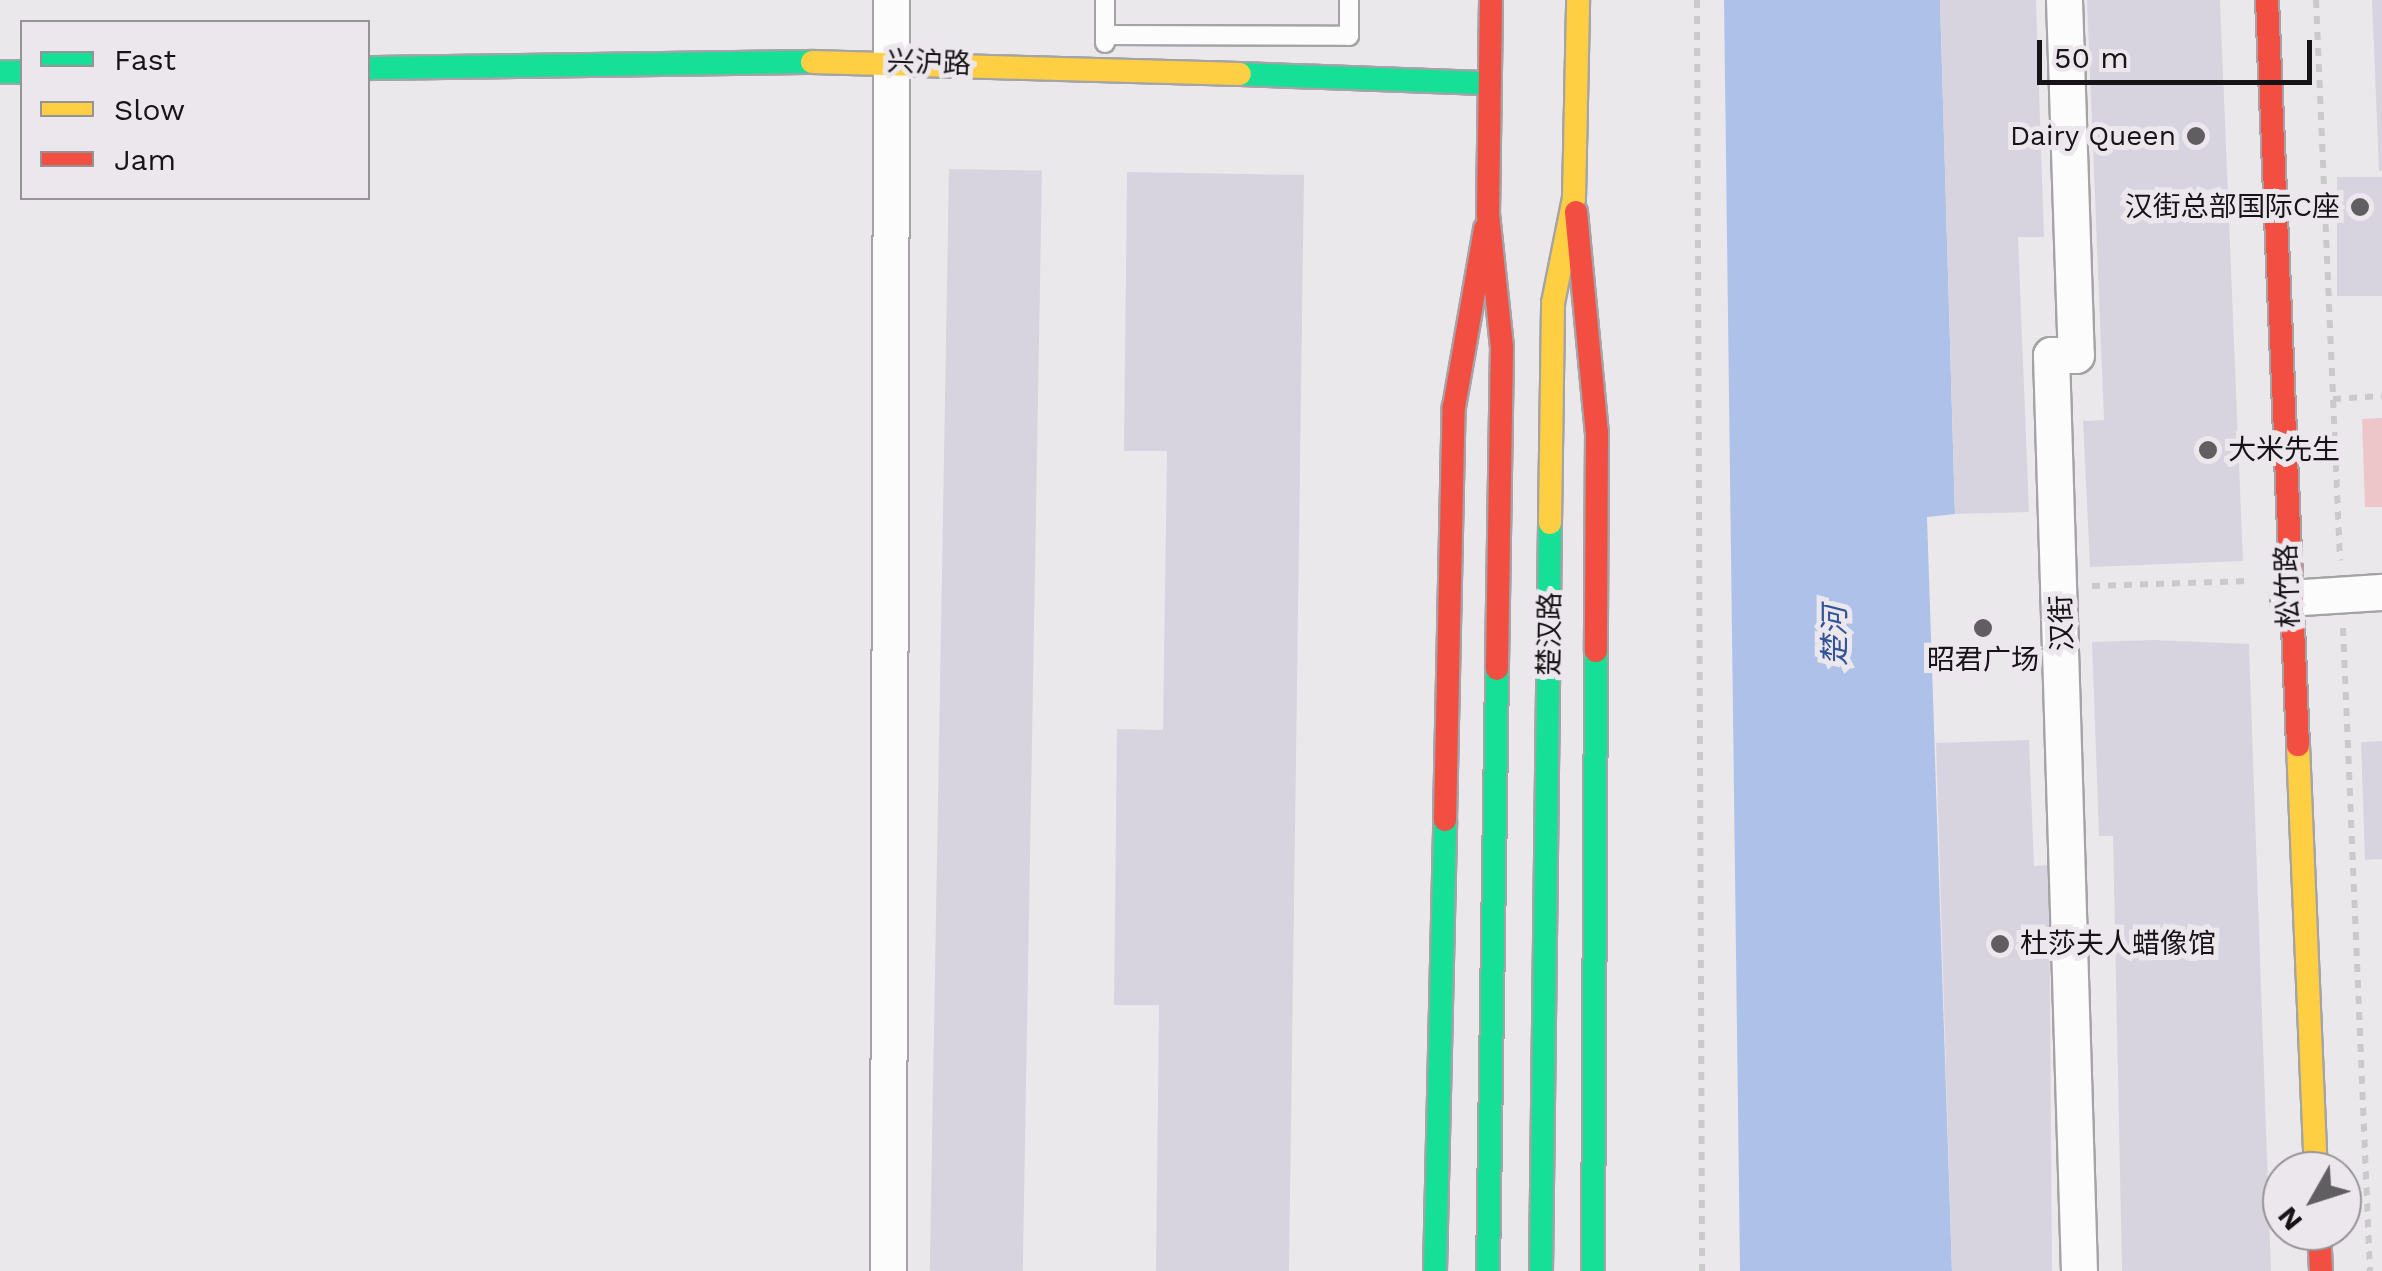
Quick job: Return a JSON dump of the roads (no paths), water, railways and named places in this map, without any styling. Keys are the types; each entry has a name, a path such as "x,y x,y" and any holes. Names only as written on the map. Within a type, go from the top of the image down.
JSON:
{"main road":[{"name":"楚汉路","path":"1488,1271 1502,347 1488,214 1491,0"},
{"name":"楚汉路","path":"1541,1271 1553,303 1574,198 1578,0"},
{"name":"松竹路","path":"2267,0 2288,598 2315,1151"},
{"name":"兴沪路","path":"370,68 890,61 1490,82"},
{"path":"1574,198 1597,433 1593,1271"},
{"path":"1435,1271 1454,407 1488,214"}],"street":[{"path":"888,1271 891,0"},
{"name":"汉街","path":"2064,0 2076,354 2051,355 2076,587 2080,1271"},
{"path":"2288,598 2382,592"}],"lane":[{"path":"1105,0 1105,69"},
{"path":"1105,35 1349,36 1349,0"}],"water":[{"name":"楚河","path":"1724,0 1940,0 1955,514 1927,517 1952,1271 1740,1271"}],"place":[{"name":"Dairy Queen","path":"2196,136"},
{"name":"汉街总部国际C座","path":"2360,207"},
{"name":"大米先生","path":"2208,450"},
{"name":"昭君广场","path":"1983,628"},
{"name":"杜莎夫人蜡像馆","path":"2000,944"}]}
